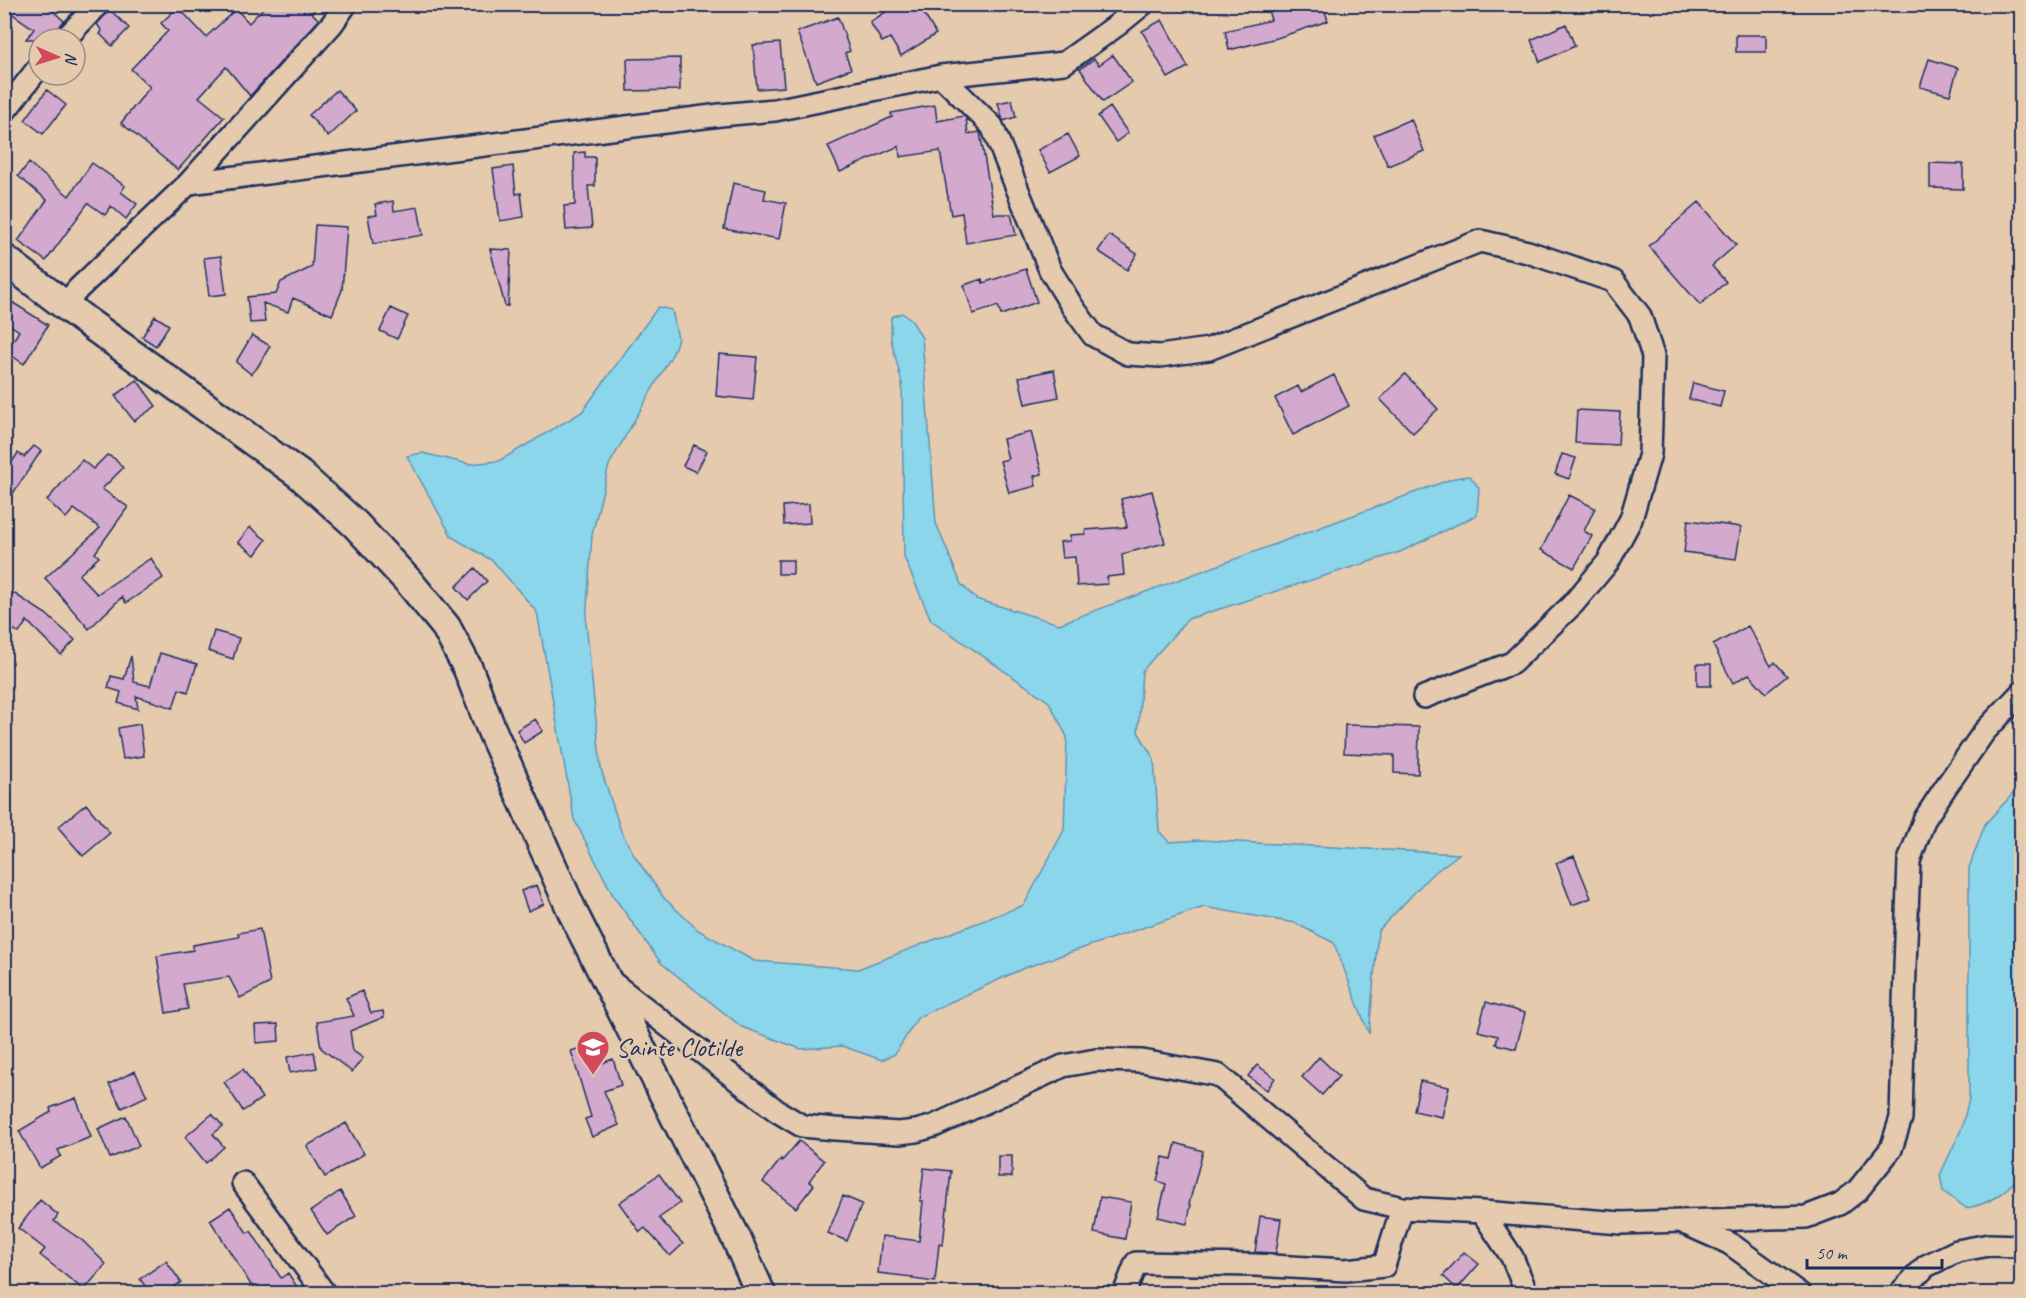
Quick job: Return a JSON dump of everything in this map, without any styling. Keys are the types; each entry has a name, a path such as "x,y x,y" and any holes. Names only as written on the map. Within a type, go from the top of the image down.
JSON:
{"street":[{"path":"76,27 98,4"},
{"path":"65,305 78,289 189,183 332,24 346,4"},
{"path":"189,183 720,115 775,110 941,76 1064,63 1116,27 1143,4"},
{"path":"941,76 992,126 1050,270 1072,306 1093,335 1128,354 1160,356 1209,349 1480,241 1528,252 1613,281 1640,316 1653,356 1650,454 1631,519 1608,562 1573,604 1512,663 1424,697"},
{"path":"4,112 27,82"},
{"path":"4,259 299,474 355,524 410,583 446,627 468,669 492,731 573,913 736,1238 761,1293"},
{"path":"606,978 777,1111 802,1126 916,1131 934,1126 1063,1066 1096,1060 1142,1061 1218,1075 1364,1199 1402,1208 1621,1223 1806,1217 1840,1204 1857,1191 1890,1149 1901,1118 1910,861 1924,820 1945,788 1984,732 2022,692"},
{"path":"243,1184 325,1293"},
{"path":"1124,1293 1136,1263 1255,1265 1346,1270 1384,1266 1402,1208"},
{"path":"1482,1212 1512,1257 1527,1293"},
{"path":"1679,1221 1729,1243 1800,1293"},
{"path":"1899,1293 1926,1266 1957,1251 1989,1245 2022,1246"}],"water":[{"path":"658,307 672,310 678,339 673,353 609,465 592,535 586,622 601,769 621,831 636,858 664,898 698,930 754,961 858,969 1024,905 1064,830 1067,737 1049,702 931,620 904,557 902,383 891,340 891,317 902,313 911,319 922,338 936,523 961,584 976,599 1059,624 1454,478 1470,476 1479,488 1477,515 1400,552 1188,619 1142,671 1138,732 1154,759 1159,831 1169,842 1201,840 1459,854 1430,876 1378,931 1369,1034 1334,943 1295,923 1204,907 1024,968 918,1017 895,1054 882,1060 842,1046 801,1049 742,1027 661,963 614,897 574,819 537,612 493,561 452,537 407,456 422,453 469,464 499,461 582,412"},
{"path":"2021,785 2021,1175 1996,1197 1966,1208 1943,1191 1940,1175 1961,1130 1969,1099 1969,868 1985,824"}],"building":[{"path":"4,4 45,4 64,21 59,27 31,27 4,8"},
{"path":"267,4 319,4 312,13 319,20 250,96 226,67 199,97 224,117 178,170 121,123 150,87 131,69 168,31 161,23 178,7 206,37 236,9 249,23"},
{"path":"898,4 918,4 936,34 901,56 890,38 882,42 870,22"},
{"path":"1266,4 1323,4 1328,21 1277,38 1229,50 1225,31 1271,20"},
{"path":"110,10 129,28 112,46 100,34 102,31 97,24"},
{"path":"838,17 850,51 845,53 851,69 816,82 797,32"},
{"path":"1162,20 1188,67 1168,78 1142,31"},
{"path":"1566,24 1575,46 1540,62 1531,40"},
{"path":"1736,35 1766,35 1766,52 1736,52"},
{"path":"780,43 784,87 757,89 753,45"},
{"path":"1113,55 1132,82 1103,102 1080,69 1094,59 1099,65"},
{"path":"680,58 680,90 628,91 627,59"},
{"path":"1929,59 1958,68 1950,95 1920,87"},
{"path":"47,90 66,105 43,134 25,120"},
{"path":"337,90 356,111 328,137 309,115"},
{"path":"1012,100 1016,117 1003,121 998,103"},
{"path":"935,105 937,121 964,116 968,134 980,132 994,214 1011,214 1016,235 966,243 962,213 951,215 940,151 900,157 899,146 840,172 828,146 892,117 891,113"},
{"path":"1110,107 1128,133 1116,142 1098,116"},
{"path":"1411,119 1424,151 1388,166 1374,135"},
{"path":"1068,134 1080,156 1050,172 1038,150"},
{"path":"585,152 585,157 595,157 595,186 588,186 592,228 566,230 564,206 575,205 574,153"},
{"path":"29,163 69,196 92,163 125,186 121,192 137,204 126,219 111,206 105,215 88,203 46,261 18,241 47,200 18,176"},
{"path":"1930,163 1963,164 1963,189 1930,188"},
{"path":"513,166 516,194 521,193 524,217 500,221 493,169"},
{"path":"733,183 766,190 764,199 786,203 779,239 724,229"},
{"path":"393,201 394,211 418,207 423,235 373,244 368,216 377,215 375,204"},
{"path":"1699,202 1736,245 1712,266 1726,282 1700,305 1649,246"},
{"path":"315,225 347,227 342,290 332,315 293,298 288,312 263,303 265,322 250,323 247,297 276,294 281,282 312,267"},
{"path":"1109,235 1137,254 1127,270 1098,251"},
{"path":"490,249 511,250 508,306 505,306"},
{"path":"221,256 226,294 209,296 204,258"},
{"path":"1026,269 1037,302 1001,315 998,306 973,314 964,285 982,279 983,283"},
{"path":"4,297 48,325 24,364 6,352 19,331 4,321"},
{"path":"391,308 408,316 397,339 380,331"},
{"path":"155,316 169,325 156,346 142,337"},
{"path":"252,335 270,346 251,374 236,362"},
{"path":"719,354 757,357 753,400 716,396"},
{"path":"1054,370 1059,397 1025,404 1019,377"},
{"path":"1405,374 1438,409 1413,433 1380,399"},
{"path":"1334,375 1349,406 1293,435 1275,398 1298,386 1301,392"},
{"path":"137,380 156,406 134,421 115,396"},
{"path":"1693,383 1724,391 1720,407 1689,399"},
{"path":"1577,410 1620,412 1618,445 1575,443"},
{"path":"1031,432 1042,474 1034,476 1036,486 1009,493 1000,461 1008,459 1003,439"},
{"path":"694,445 707,451 696,472 683,466"},
{"path":"34,446 41,451 4,507 4,480 12,471 8,468 18,453 24,457"},
{"path":"1562,454 1576,458 1569,479 1555,474"},
{"path":"107,455 114,458 123,468 102,489 128,507 95,553 99,557 79,575 97,594 151,558 163,578 126,603 122,597 89,629 45,578 100,528 74,509 66,518 47,500 82,460 93,469"},
{"path":"1152,491 1165,543 1122,554 1124,575 1107,577 1108,584 1077,586 1075,557 1062,558 1060,542 1070,541 1070,535 1085,534 1085,530 1127,527 1121,499"},
{"path":"1569,495 1595,508 1584,531 1592,536 1574,568 1541,550"},
{"path":"809,504 810,523 784,525 783,506"},
{"path":"1688,520 1741,527 1736,559 1684,552"},
{"path":"250,527 266,540 255,555 238,542"},
{"path":"778,560 793,560 793,574 778,574"},
{"path":"475,568 487,581 468,600 456,587"},
{"path":"4,587 46,614 75,640 61,655 27,621 19,633 4,623"},
{"path":"1748,626 1771,666 1775,662 1787,676 1766,693 1749,674 1733,683 1713,645"},
{"path":"214,631 239,638 233,659 208,651"},
{"path":"160,653 197,664 188,692 179,689 173,708 136,696 138,709 118,703 121,692 108,688 111,676 124,679 131,656 134,682 150,686"},
{"path":"1697,664 1711,664 1711,686 1697,686"},
{"path":"535,719 543,731 524,743 517,730"},
{"path":"140,724 144,756 123,759 118,728"},
{"path":"1345,725 1419,727 1418,774 1394,773 1394,755 1344,753"},
{"path":"86,804 110,833 83,856 58,827"},
{"path":"1574,856 1591,898 1572,905 1556,863"},
{"path":"537,885 544,904 528,911 521,891"},
{"path":"260,929 270,983 240,998 229,977 183,984 188,1009 166,1013 157,956 193,950 193,945 239,937 238,933"},
{"path":"362,991 371,1013 383,1011 384,1017 350,1031 353,1051 363,1058 352,1072 321,1048 317,1022 354,1016 346,998"},
{"path":"1486,1002 1525,1013 1516,1049 1496,1044 1498,1036 1478,1031"},
{"path":"278,1024 279,1041 256,1043 255,1025"},
{"path":"597,1043 602,1063 613,1059 621,1085 604,1091 619,1125 592,1137 585,1119 591,1117 571,1051"},
{"path":"314,1052 317,1068 290,1073 287,1057"},
{"path":"1319,1057 1339,1076 1322,1095 1302,1077"},
{"path":"1257,1065 1275,1078 1267,1090 1248,1076"},
{"path":"243,1069 262,1098 243,1111 224,1082"},
{"path":"135,1071 147,1096 122,1108 109,1084"},
{"path":"1420,1081 1449,1087 1442,1117 1414,1111"},
{"path":"76,1098 91,1137 58,1150 61,1156 40,1168 19,1131 51,1112 50,1108"},
{"path":"212,1114 223,1126 213,1134 224,1147 206,1163 185,1137"},
{"path":"126,1116 139,1146 110,1158 98,1129"},
{"path":"346,1123 364,1154 325,1177 307,1146"},
{"path":"799,1141 824,1161 809,1181 814,1185 796,1208 763,1182"},
{"path":"1176,1143 1203,1151 1189,1204 1191,1205 1187,1224 1158,1217 1166,1184 1157,1181 1163,1157 1172,1159"},
{"path":"998,1156 1012,1156 1012,1177 998,1177"},
{"path":"924,1168 951,1171 943,1245 939,1244 935,1282 878,1273 882,1236 919,1241"},
{"path":"659,1174 680,1203 659,1218 683,1244 670,1256 645,1228 640,1232 619,1203"},
{"path":"340,1191 356,1216 327,1235 311,1211"},
{"path":"843,1196 862,1204 847,1241 828,1233"},
{"path":"1100,1197 1131,1202 1125,1239 1094,1233"},
{"path":"40,1200 58,1215 54,1221 83,1241 106,1264 84,1290 40,1255 45,1249 18,1228"},
{"path":"230,1207 247,1233 251,1231 281,1278 288,1273 301,1293 256,1293 210,1220"},
{"path":"1260,1216 1281,1219 1276,1253 1255,1252"},
{"path":"1464,1252 1479,1264 1457,1289 1443,1276"},
{"path":"166,1261 181,1282 165,1293 150,1293 140,1279"}],"place":[{"name":"Sainte Clotilde","path":"593,1076"}]}
